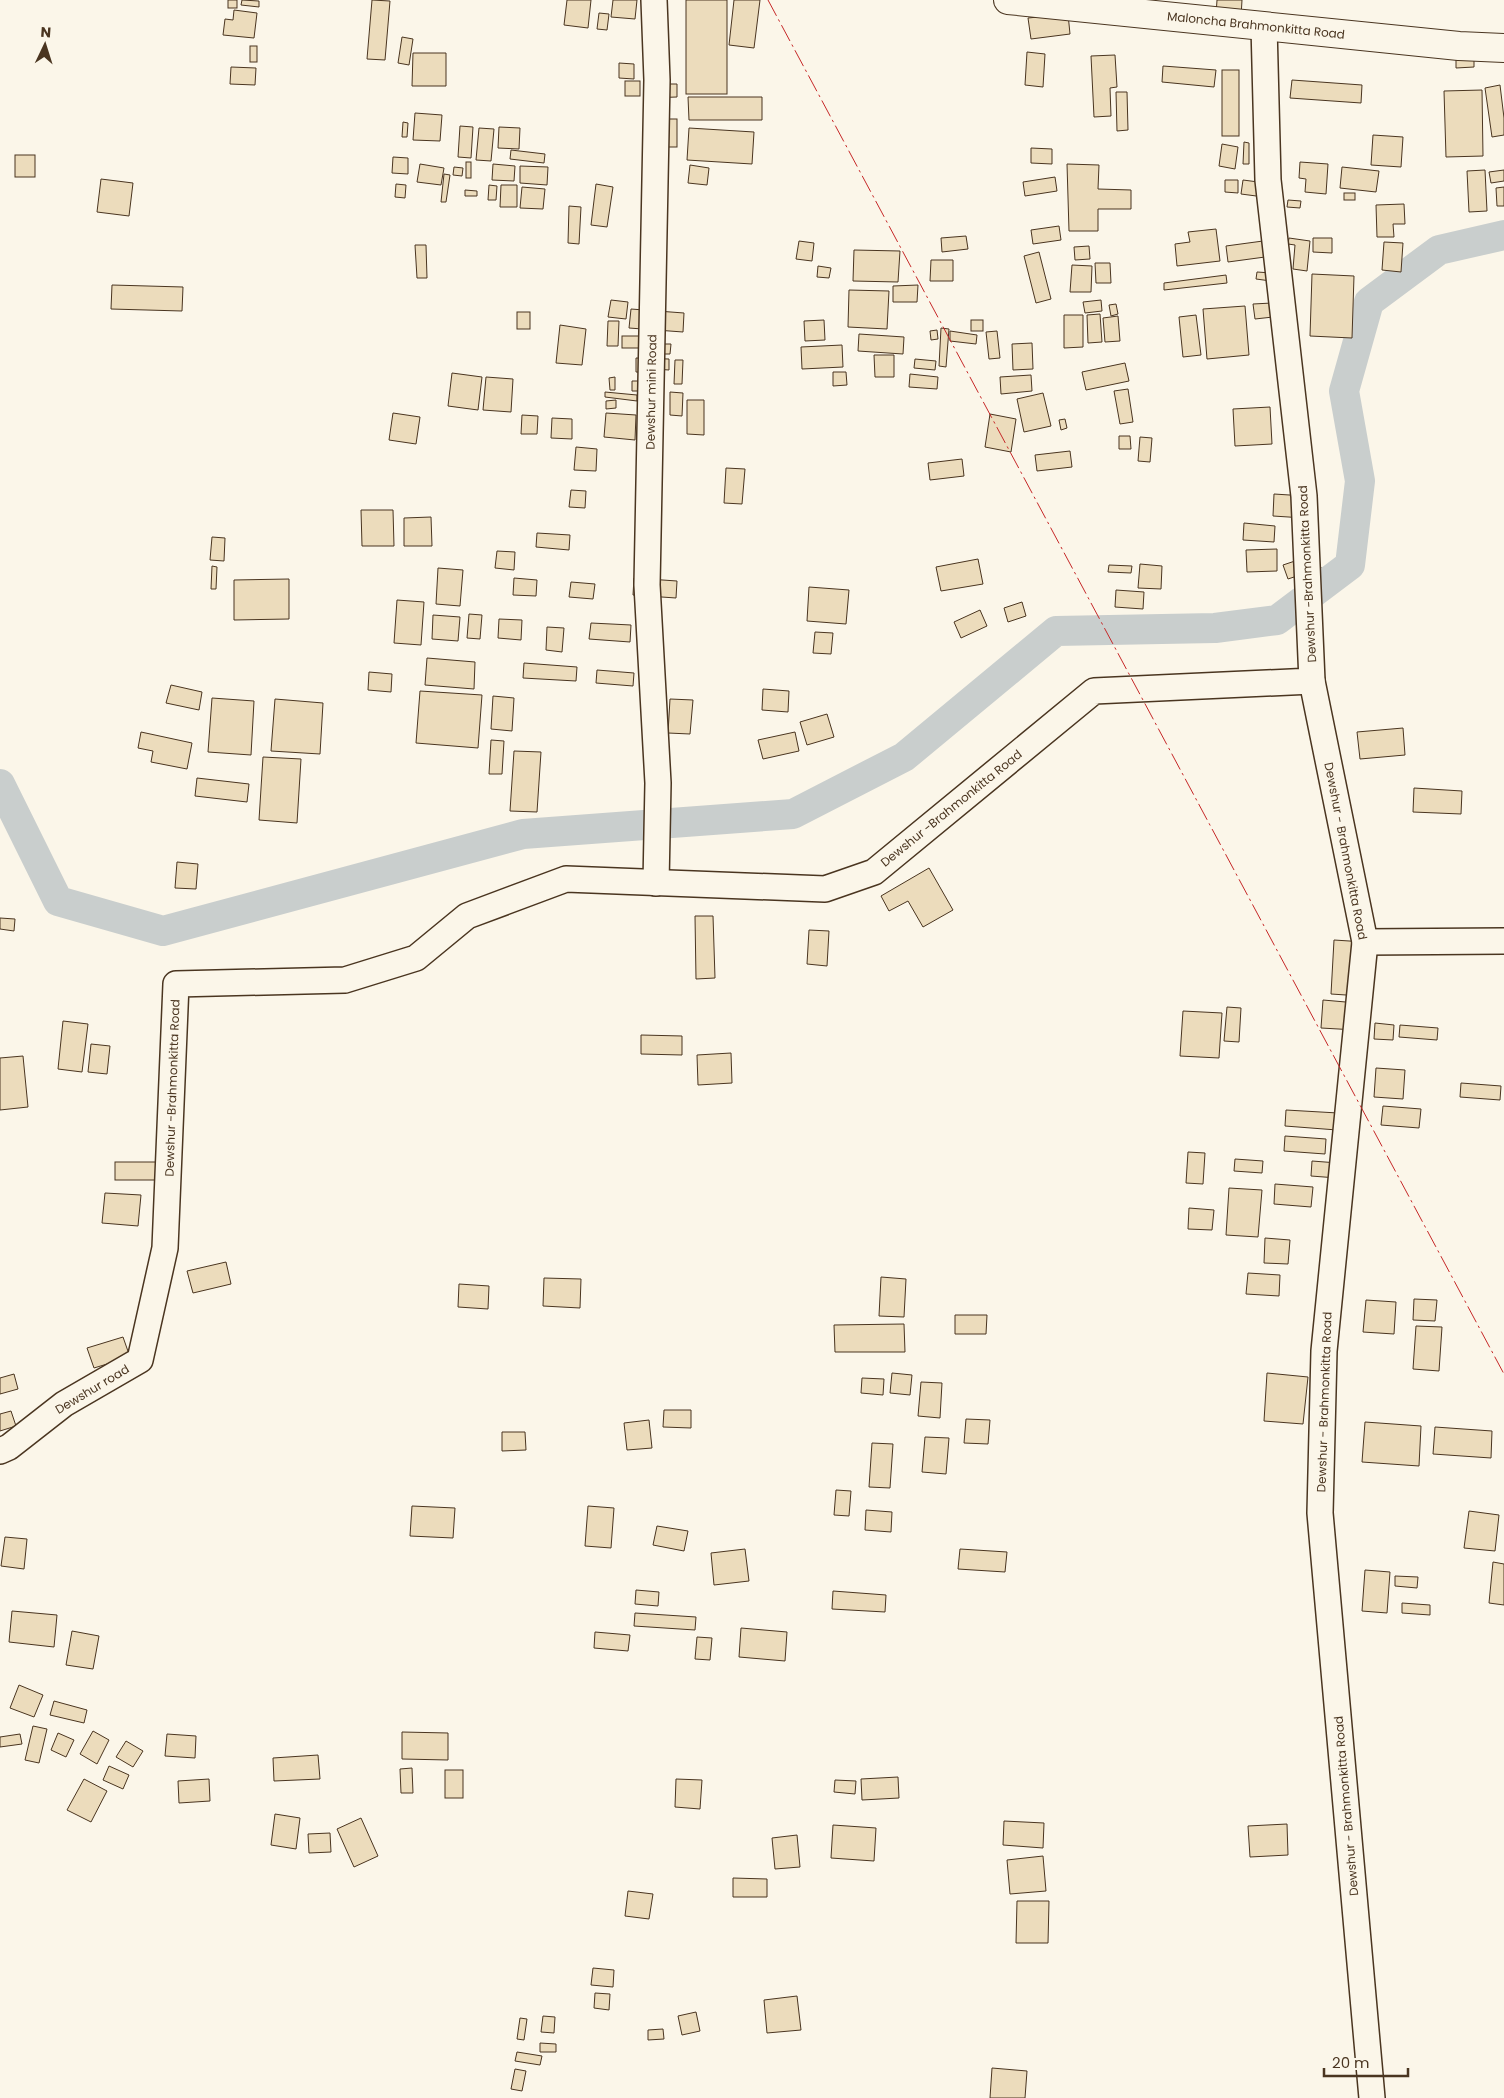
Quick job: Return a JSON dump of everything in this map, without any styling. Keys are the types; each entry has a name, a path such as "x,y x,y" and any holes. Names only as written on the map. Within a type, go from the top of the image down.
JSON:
{"street":[{"name":"Dewshur mini Road","path":"654,0 657,80 647,585 658,784 656,882"},
{"name":"Maloncha Brahmonkitta Road","path":"1008,0 1459,46 1504,48"},
{"name":"Dewshur -Brahmonkitta Road","path":"165,1248 176,984 345,980 416,958 467,916 566,878 825,889 874,872 1094,691 1312,680 1304,496 1268,180 1264,26"},
{"name":"Dewshur - Brahmonkitta Road","path":"1312,680 1365,942 1324,1350 1320,1513 1372,2098"},
{"path":"1365,942 1504,941"},
{"name":"Dewshur road","path":"0,1451 9,1447 64,1404 140,1360 165,1248"}],"building":[{"path":"228,0 237,0 237,8 228,8"},
{"path":"242,0 259,1 259,7 241,5"},
{"path":"372,0 390,1 385,60 367,59"},
{"path":"567,0 591,0 588,28 564,25"},
{"path":"613,0 637,0 635,19 611,17"},
{"path":"686,0 727,0 727,94 686,94"},
{"path":"734,0 760,0 754,48 729,45"},
{"path":"1217,0 1242,0 1241,17 1216,15"},
{"path":"234,10 257,13 254,38 223,35 225,19 233,20"},
{"path":"599,13 609,14 607,30 597,29"},
{"path":"1068,14 1070,34 1031,39 1028,18"},
{"path":"402,37 413,39 409,65 398,63"},
{"path":"250,46 257,46 257,62 250,62"},
{"path":"1027,52 1045,54 1043,87 1025,85"},
{"path":"413,53 446,53 446,86 412,86"},
{"path":"1115,55 1117,87 1110,88 1111,116 1094,117 1091,56"},
{"path":"1474,55 1474,67 1456,68 1456,56"},
{"path":"619,63 634,64 634,79 619,78"},
{"path":"1163,66 1216,70 1214,87 1162,82"},
{"path":"231,67 256,68 255,85 230,84"},
{"path":"1222,70 1239,70 1239,136 1222,136"},
{"path":"1292,80 1362,85 1361,103 1290,98"},
{"path":"625,81 640,81 640,96 625,96"},
{"path":"646,84 677,84 677,97 646,98"},
{"path":"1500,85 1504,135 1492,137 1485,88"},
{"path":"1482,90 1483,156 1446,157 1444,91"},
{"path":"1116,92 1127,92 1128,130 1117,131"},
{"path":"688,97 762,97 762,120 689,120"},
{"path":"415,113 442,115 440,141 413,140"},
{"path":"650,119 677,119 677,147 650,147"},
{"path":"403,122 408,123 407,137 402,137"},
{"path":"460,126 473,127 471,158 458,157"},
{"path":"499,127 520,128 519,149 498,148"},
{"path":"479,128 494,129 491,161 476,160"},
{"path":"689,128 754,132 752,164 687,160"},
{"path":"1373,135 1403,137 1401,167 1371,165"},
{"path":"1244,142 1249,143 1249,164 1243,164"},
{"path":"1222,144 1238,147 1235,169 1219,166"},
{"path":"1031,148 1052,149 1052,164 1031,163"},
{"path":"511,150 545,154 544,163 510,159"},
{"path":"15,155 35,155 35,177 15,177"},
{"path":"393,157 408,158 408,174 392,173"},
{"path":"466,162 471,162 471,178 466,178"},
{"path":"1300,162 1328,164 1326,194 1305,192 1306,179 1299,178"},
{"path":"420,164 444,168 441,185 417,182"},
{"path":"493,164 515,166 514,181 492,180"},
{"path":"1067,164 1099,165 1098,189 1131,190 1131,209 1098,209 1098,231 1069,231"},
{"path":"690,165 709,168 707,185 688,183"},
{"path":"520,166 548,167 547,185 520,183"},
{"path":"454,167 463,168 462,176 453,175"},
{"path":"1342,167 1379,171 1376,192 1340,188"},
{"path":"1485,170 1487,211 1469,212 1467,171"},
{"path":"1504,170 1504,181 1491,183 1489,172"},
{"path":"444,174 450,175 446,202 441,202"},
{"path":"1055,177 1057,191 1025,196 1023,182"},
{"path":"101,179 133,183 129,216 97,212"},
{"path":"1225,180 1238,180 1238,193 1225,192"},
{"path":"1243,180 1266,183 1264,197 1241,194"},
{"path":"396,184 406,185 405,198 395,197"},
{"path":"596,184 613,187 607,227 591,225"},
{"path":"489,185 497,186 496,200 488,200"},
{"path":"501,185 517,185 517,207 500,207"},
{"path":"522,187 545,189 543,209 520,208"},
{"path":"1504,187 1504,206 1497,206 1496,188"},
{"path":"465,190 477,191 477,196 465,196"},
{"path":"1344,193 1355,193 1355,200 1344,200"},
{"path":"1288,200 1301,201 1300,208 1287,207"},
{"path":"1404,204 1405,224 1393,224 1394,237 1377,237 1376,205"},
{"path":"569,206 581,207 579,244 568,243"},
{"path":"1059,226 1061,240 1033,244 1031,230"},
{"path":"1216,229 1220,261 1177,266 1175,244 1190,242 1188,232"},
{"path":"966,236 968,249 942,252 941,238"},
{"path":"1289,238 1310,241 1307,271 1293,269 1295,245 1288,244"},
{"path":"1313,238 1332,238 1332,253 1313,252"},
{"path":"799,241 814,243 812,261 796,259"},
{"path":"1263,241 1265,257 1228,262 1226,246"},
{"path":"1384,242 1403,243 1401,272 1382,270"},
{"path":"415,245 426,245 427,278 417,278"},
{"path":"1089,246 1090,259 1075,260 1074,247"},
{"path":"854,250 900,251 898,282 853,281"},
{"path":"1039,252 1051,299 1036,303 1024,256"},
{"path":"931,260 953,260 953,281 930,281"},
{"path":"1095,263 1110,263 1111,283 1096,283"},
{"path":"1072,265 1092,266 1091,292 1070,292"},
{"path":"818,266 831,268 829,278 817,277"},
{"path":"1257,272 1272,273 1271,281 1256,279"},
{"path":"1312,274 1354,276 1352,338 1310,336"},
{"path":"1226,275 1227,283 1164,290 1164,283"},
{"path":"112,285 183,287 182,311 111,309"},
{"path":"918,285 917,302 893,302 893,286"},
{"path":"849,290 889,291 887,329 848,327"},
{"path":"611,300 628,302 626,319 608,317"},
{"path":"1101,300 1102,311 1085,313 1083,302"},
{"path":"1272,303 1273,317 1255,319 1253,304"},
{"path":"1116,304 1118,314 1111,316 1109,305"},
{"path":"1245,306 1249,355 1207,359 1203,309"},
{"path":"631,309 684,313 683,332 629,328"},
{"path":"517,312 530,312 530,329 517,329"},
{"path":"1100,314 1102,342 1088,343 1087,315"},
{"path":"1064,315 1083,315 1083,347 1064,348"},
{"path":"1196,315 1201,355 1183,357 1179,317"},
{"path":"1118,316 1120,341 1105,342 1103,318"},
{"path":"824,320 825,340 805,341 804,321"},
{"path":"971,320 983,320 983,331 971,331"},
{"path":"608,321 619,321 618,346 607,346"},
{"path":"560,325 586,329 582,365 556,363"},
{"path":"941,328 949,329 946,367 939,366"},
{"path":"937,330 938,339 931,340 930,331"},
{"path":"950,331 977,335 976,344 950,341"},
{"path":"997,331 1000,358 989,359 986,332"},
{"path":"859,334 904,337 903,354 858,351"},
{"path":"622,336 648,336 648,348 622,348"},
{"path":"1032,343 1033,369 1013,370 1012,344"},
{"path":"658,344 671,344 670,354 658,354"},
{"path":"842,345 843,367 802,369 801,347"},
{"path":"874,355 894,355 894,377 875,377"},
{"path":"636,358 669,359 669,370 655,369 655,373 636,372"},
{"path":"915,359 936,361 935,370 914,368"},
{"path":"675,360 683,360 682,384 674,384"},
{"path":"1125,363 1129,381 1086,390 1082,372"},
{"path":"833,372 846,372 847,385 833,386"},
{"path":"452,373 482,377 478,410 448,406"},
{"path":"910,374 938,377 937,389 909,387"},
{"path":"1031,375 1032,391 1001,394 1000,377"},
{"path":"486,377 513,379 511,412 483,410"},
{"path":"615,377 615,390 610,390 609,378"},
{"path":"632,381 640,381 639,391 632,391"},
{"path":"1128,389 1133,422 1120,424 1114,391"},
{"path":"605,392 637,395 637,401 605,397"},
{"path":"670,392 683,393 682,416 670,415"},
{"path":"1043,393 1051,426 1024,432 1017,399"},
{"path":"616,400 616,408 606,409 606,401"},
{"path":"687,400 704,400 704,435 687,434"},
{"path":"1270,407 1272,444 1235,446 1233,409"},
{"path":"393,413 420,417 416,444 389,440"},
{"path":"606,413 636,415 635,440 604,437"},
{"path":"990,414 1016,419 1011,452 985,447"},
{"path":"522,415 538,416 537,434 521,434"},
{"path":"552,418 572,419 572,439 551,438"},
{"path":"1065,419 1067,428 1061,430 1059,420"},
{"path":"1119,436 1130,436 1131,449 1119,449"},
{"path":"1140,437 1152,438 1150,462 1138,461"},
{"path":"576,447 597,449 596,471 574,470"},
{"path":"1070,451 1072,467 1037,471 1035,455"},
{"path":"962,459 964,476 930,480 928,463"},
{"path":"726,468 745,469 742,504 724,503"},
{"path":"571,490 586,491 585,508 569,507"},
{"path":"1274,494 1305,496 1304,518 1273,516"},
{"path":"361,510 393,510 394,546 362,546"},
{"path":"431,517 432,546 404,546 404,518"},
{"path":"1244,523 1275,526 1274,542 1243,540"},
{"path":"537,533 570,535 569,550 536,547"},
{"path":"212,537 225,538 224,561 210,560"},
{"path":"1277,549 1277,571 1247,572 1246,550"},
{"path":"497,551 515,552 514,570 495,568"},
{"path":"1316,554 1321,568 1288,579 1283,565"},
{"path":"978,559 983,584 941,591 936,567"},
{"path":"1140,564 1162,566 1161,589 1138,588"},
{"path":"1109,565 1132,566 1131,573 1108,572"},
{"path":"212,566 217,567 216,589 211,589"},
{"path":"438,568 463,570 460,606 436,604"},
{"path":"514,578 537,580 536,596 513,595"},
{"path":"634,578 677,581 676,598 633,595"},
{"path":"289,579 289,619 234,620 234,580"},
{"path":"571,582 595,584 593,599 569,597"},
{"path":"809,587 849,590 846,624 807,621"},
{"path":"1116,590 1144,592 1143,609 1115,607"},
{"path":"397,600 424,602 421,645 394,643"},
{"path":"1022,602 1026,616 1008,622 1004,608"},
{"path":"980,610 987,626 961,638 954,622"},
{"path":"469,614 482,615 480,639 467,638"},
{"path":"433,615 460,617 458,641 432,639"},
{"path":"499,619 522,620 521,640 498,638"},
{"path":"591,623 631,625 630,642 589,639"},
{"path":"547,627 564,628 562,652 546,650"},
{"path":"815,632 833,633 831,654 813,653"},
{"path":"427,658 475,662 474,689 425,685"},
{"path":"524,663 577,667 576,681 523,678"},
{"path":"597,670 634,673 633,686 596,683"},
{"path":"369,672 392,674 391,692 368,690"},
{"path":"171,685 202,692 199,710 166,703"},
{"path":"763,689 789,691 788,712 762,710"},
{"path":"420,691 482,695 478,748 416,743"},
{"path":"493,696 514,698 512,731 491,729"},
{"path":"212,698 254,701 251,755 208,752"},
{"path":"275,699 323,703 320,754 271,751"},
{"path":"670,699 693,700 690,734 668,733"},
{"path":"827,714 834,737 807,745 800,722"},
{"path":"1403,728 1405,755 1360,759 1357,732"},
{"path":"141,732 192,743 187,769 151,762 153,751 138,748"},
{"path":"795,732 799,751 763,759 758,740"},
{"path":"491,740 504,741 502,774 489,774"},
{"path":"514,751 541,752 537,812 510,811"},
{"path":"263,757 301,759 297,823 259,820"},
{"path":"197,778 249,784 247,802 195,796"},
{"path":"1414,788 1462,791 1461,814 1413,812"},
{"path":"177,862 198,864 196,889 175,888"},
{"path":"929,868 953,910 923,927 908,901 889,911 881,896"},
{"path":"695,916 713,916 715,978 696,979"},
{"path":"0,918 15,919 14,931 0,929"},
{"path":"809,930 829,931 827,966 807,964"},
{"path":"1334,940 1365,942 1361,996 1331,994"},
{"path":"1323,1000 1357,1003 1356,1030 1321,1028"},
{"path":"1227,1007 1241,1008 1239,1042 1224,1041"},
{"path":"1183,1011 1222,1013 1219,1058 1180,1056"},
{"path":"63,1021 88,1024 82,1072 58,1069"},
{"path":"1375,1023 1394,1025 1393,1040 1374,1039"},
{"path":"1400,1025 1438,1028 1437,1040 1399,1037"},
{"path":"641,1035 682,1036 682,1055 641,1054"},
{"path":"91,1044 110,1046 107,1074 88,1072"},
{"path":"731,1053 732,1083 698,1085 697,1055"},
{"path":"23,1056 28,1107 0,1110 0,1058"},
{"path":"1376,1068 1405,1070 1403,1099 1374,1097"},
{"path":"1461,1083 1501,1086 1500,1100 1460,1097"},
{"path":"1383,1106 1421,1109 1419,1128 1381,1125"},
{"path":"1286,1110 1338,1113 1337,1130 1285,1126"},
{"path":"1285,1136 1326,1139 1325,1154 1284,1151"},
{"path":"1188,1152 1205,1153 1203,1184 1186,1183"},
{"path":"1235,1159 1263,1161 1262,1173 1234,1171"},
{"path":"1312,1161 1351,1164 1350,1179 1311,1176"},
{"path":"115,1162 163,1162 163,1180 115,1180"},
{"path":"1275,1184 1313,1187 1311,1207 1274,1204"},
{"path":"1229,1188 1262,1190 1258,1237 1226,1235"},
{"path":"105,1193 141,1195 138,1226 102,1223"},
{"path":"1189,1208 1214,1210 1212,1230 1188,1229"},
{"path":"1265,1238 1290,1240 1288,1264 1264,1263"},
{"path":"226,1262 231,1284 193,1293 187,1271"},
{"path":"1248,1273 1280,1275 1279,1296 1246,1294"},
{"path":"881,1277 906,1279 904,1317 879,1316"},
{"path":"544,1278 581,1279 580,1308 543,1306"},
{"path":"459,1284 489,1286 488,1309 458,1307"},
{"path":"1414,1299 1437,1300 1435,1321 1413,1320"},
{"path":"1366,1300 1396,1302 1394,1334 1363,1332"},
{"path":"955,1315 987,1315 986,1334 955,1334"},
{"path":"904,1324 905,1352 835,1352 834,1325"},
{"path":"1416,1326 1442,1327 1439,1371 1413,1369"},
{"path":"123,1337 130,1357 94,1368 87,1348"},
{"path":"892,1373 912,1375 910,1395 890,1393"},
{"path":"1267,1373 1308,1377 1303,1424 1264,1421"},
{"path":"14,1374 18,1389 0,1394 0,1378"},
{"path":"862,1378 884,1379 883,1395 861,1393"},
{"path":"921,1382 942,1383 940,1418 918,1416"},
{"path":"664,1410 691,1410 691,1428 663,1427"},
{"path":"11,1411 16,1426 0,1431 0,1414"},
{"path":"966,1419 990,1420 988,1444 964,1443"},
{"path":"649,1420 652,1448 627,1450 624,1423"},
{"path":"1365,1422 1421,1426 1419,1466 1362,1462"},
{"path":"1435,1427 1492,1431 1491,1458 1433,1454"},
{"path":"502,1432 525,1432 526,1450 502,1451"},
{"path":"925,1437 949,1438 946,1474 922,1472"},
{"path":"872,1443 893,1444 890,1488 869,1487"},
{"path":"836,1490 851,1491 849,1516 834,1515"},
{"path":"412,1506 455,1508 453,1538 410,1536"},
{"path":"588,1506 614,1508 611,1548 585,1546"},
{"path":"866,1510 892,1512 891,1532 865,1530"},
{"path":"1469,1511 1499,1515 1495,1551 1464,1548"},
{"path":"657,1526 688,1531 684,1551 653,1545"},
{"path":"5,1537 27,1539 24,1569 1,1566"},
{"path":"745,1549 749,1581 714,1585 711,1553"},
{"path":"960,1549 1007,1552 1005,1572 958,1569"},
{"path":"1493,1562 1504,1564 1504,1605 1489,1603"},
{"path":"1365,1570 1390,1572 1387,1613 1362,1611"},
{"path":"1395,1576 1418,1577 1417,1588 1395,1586"},
{"path":"636,1590 659,1592 658,1606 635,1604"},
{"path":"833,1591 886,1595 885,1612 832,1609"},
{"path":"1402,1603 1430,1605 1430,1615 1402,1613"},
{"path":"12,1611 57,1615 54,1647 9,1642"},
{"path":"635,1613 696,1617 695,1630 634,1626"},
{"path":"741,1628 787,1632 785,1661 739,1657"},
{"path":"72,1631 99,1636 93,1669 66,1665"},
{"path":"595,1632 630,1635 628,1651 594,1648"},
{"path":"697,1637 712,1638 710,1660 695,1659"},
{"path":"19,1685 43,1695 34,1717 10,1708"},
{"path":"54,1701 87,1710 84,1723 50,1715"},
{"path":"33,1726 47,1729 39,1763 25,1760"},
{"path":"93,1731 109,1740 97,1764 80,1754"},
{"path":"402,1732 448,1733 448,1760 402,1759"},
{"path":"58,1733 74,1740 66,1757 51,1750"},
{"path":"20,1734 22,1744 0,1747 0,1737"},
{"path":"167,1734 196,1736 195,1758 165,1756"},
{"path":"126,1741 143,1751 133,1767 116,1757"},
{"path":"318,1755 320,1779 274,1781 273,1758"},
{"path":"109,1766 129,1775 123,1789 103,1780"},
{"path":"412,1768 413,1793 401,1793 400,1769"},
{"path":"445,1770 463,1770 463,1798 445,1798"},
{"path":"898,1777 899,1798 862,1800 861,1779"},
{"path":"84,1779 107,1791 91,1822 67,1810"},
{"path":"209,1779 210,1801 179,1803 178,1781"},
{"path":"676,1779 702,1780 700,1809 675,1807"},
{"path":"835,1780 856,1781 855,1794 834,1792"},
{"path":"275,1814 300,1818 296,1849 271,1845"},
{"path":"361,1818 378,1856 354,1867 337,1829"},
{"path":"1004,1821 1044,1823 1043,1848 1003,1845"},
{"path":"1287,1824 1288,1855 1250,1857 1248,1826"},
{"path":"833,1825 876,1828 874,1861 831,1858"},
{"path":"330,1833 331,1852 309,1853 308,1834"},
{"path":"797,1835 800,1867 775,1869 772,1838"},
{"path":"1043,1856 1046,1891 1010,1894 1007,1860"},
{"path":"733,1878 767,1879 767,1897 733,1897"},
{"path":"628,1891 653,1894 649,1919 625,1916"},
{"path":"1017,1901 1049,1901 1048,1943 1016,1943"},
{"path":"593,1968 614,1970 613,1987 591,1985"},
{"path":"595,1993 610,1994 609,2010 594,2008"},
{"path":"797,1996 801,2030 767,2033 764,2000"},
{"path":"696,2012 700,2031 682,2035 678,2016"},
{"path":"543,2016 555,2017 554,2033 541,2032"},
{"path":"520,2018 527,2019 524,2040 517,2039"},
{"path":"663,2029 664,2039 648,2040 648,2030"},
{"path":"540,2043 556,2044 556,2052 540,2052"},
{"path":"517,2052 542,2056 540,2065 515,2061"},
{"path":"992,2068 1027,2071 1025,2098 990,2098"},
{"path":"515,2069 526,2071 522,2091 511,2089"}],"waterway":[{"path":"0,784 58,901 163,931 523,834 793,814 904,757 1056,631 1215,628 1277,620 1350,565 1360,481 1344,391 1369,302 1439,250 1504,235"}],"power":[{"path":"768,0 1504,1374"}]}
